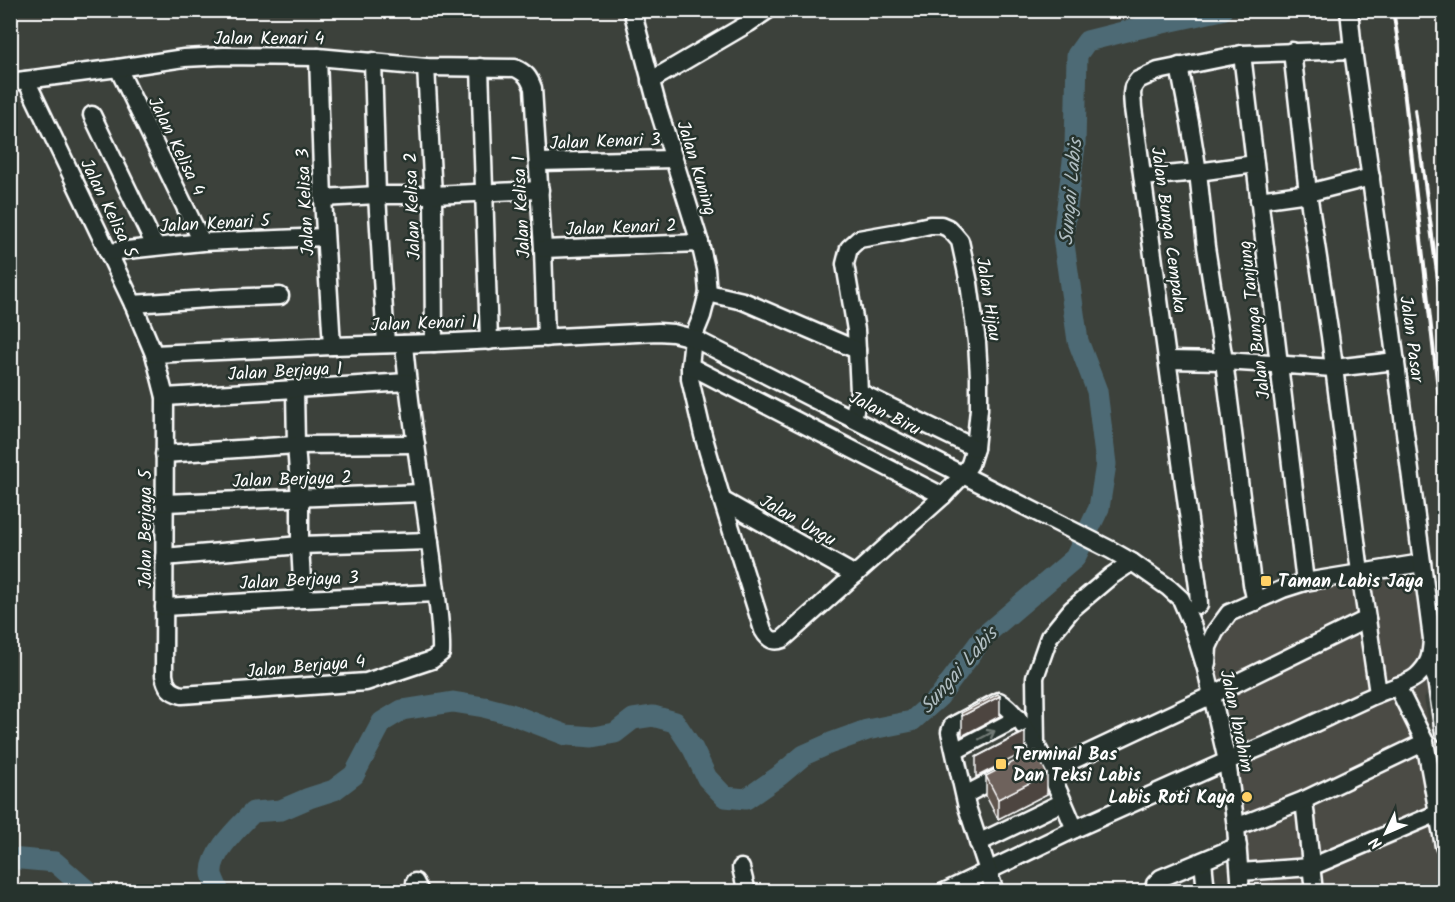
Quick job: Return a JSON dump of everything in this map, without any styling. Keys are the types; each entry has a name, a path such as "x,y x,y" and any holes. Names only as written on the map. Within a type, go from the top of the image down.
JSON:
{"street":[{"name":"Jalan Kuning","path":"632,10 650,81 706,269 708,293 693,338 690,379 700,424 722,500"},
{"path":"650,81 768,10"},
{"name":"Jalan Pasar","path":"1350,17 1432,639 1429,663"},
{"name":"Jalan Bunga Cempaka","path":"1198,604 1198,587 1132,94 1133,87 1138,80 1158,71 1242,54 1353,50"},
{"path":"1292,51 1308,193 1378,693"},
{"name":"Jalan Bunga Tanjung","path":"1242,54 1305,582"},
{"name":"Jalan Kenari 4","path":"18,81 184,58 224,56 318,57 426,67 515,68 527,75"},
{"name":"Jalan Kelisa 3","path":"318,57 323,198 332,346"},
{"path":"373,61 377,195 386,344"},
{"path":"1179,66 1198,172 1206,247 1224,361 1256,602"},
{"name":"Jalan Kelisa 2","path":"426,67 433,195 434,343"},
{"name":"Jalan Kelisa 4","path":"118,68 202,242"},
{"path":"480,68 489,341"},
{"name":"Jalan Kelisa 1","path":"527,75 533,88 546,338"},
{"name":"Jalan Kelisa 5","path":"18,81 108,252 154,354"},
{"path":"92,115 155,246"},
{"name":"Jalan Kenari 3","path":"538,162 674,159"},
{"path":"1143,177 1255,164"},
{"path":"1259,200 1308,193 1371,177"},
{"path":"323,198 540,190"},
{"name":"Jalan Hijau","path":"722,500 763,630 772,641 778,641 855,575 943,496 963,475 970,464 975,448 979,409 979,376 969,283 960,241 948,228 941,225 930,225 859,239 849,248 845,264 856,330 859,392 853,419"},
{"name":"Jalan Kenari 5","path":"108,252 202,242 325,237"},
{"name":"Jalan Kenari 2","path":"543,249 700,243"},
{"path":"708,293 743,301 857,350"},
{"path":"133,304 280,296"},
{"name":"Jalan Kenari 1","path":"154,354 658,332 693,338"},
{"name":"Jalan Biru","path":"693,338 1132,562"},
{"path":"404,344 407,382 436,593"},
{"name":"Jalan Berjaya 5","path":"154,354 165,397 165,683 169,689 182,695"},
{"path":"1167,360 1279,363 1334,368 1396,361"},
{"path":"690,366 943,496"},
{"name":"Jalan Berjaya 1","path":"165,397 407,382"},
{"path":"295,390 303,599"},
{"path":"859,392 975,448"},
{"path":"164,454 296,445 416,444"},
{"name":"Jalan Berjaya 2","path":"164,503 422,493"},
{"name":"Jalan Ungu","path":"722,500 855,575"},
{"path":"164,557 300,545 430,540"},
{"path":"1026,753 1035,677 1049,637 1072,609 1111,576 1132,562 1181,599 1229,614"},
{"path":"1206,669 1208,647 1215,632 1229,614 1283,589 1305,582 1422,562"},
{"name":"Jalan Berjaya 3","path":"164,608 436,593"},
{"name":"Jalan Berjaya 4","path":"182,695 366,682 432,660 441,653 436,593"},
{"name":"Jalan Ibrahim","path":"1181,599 1193,627 1206,669 1227,761 1243,891"},
{"path":"1048,772 1366,620"},
{"path":"944,891 1075,829 1415,678 1429,663 1436,679 1444,734"},
{"path":"1397,686 1425,742 1444,846"},
{"path":"984,891 978,843 964,780 950,732 952,726 999,701 1008,707 1018,718 1026,753 1048,772 1075,829"},
{"path":"955,751 1018,718"},
{"path":"1236,827 1304,800 1425,742"},
{"path":"964,780 1026,753"},
{"path":"1304,800 1314,891"},
{"path":"978,843 1063,802"},
{"path":"1241,872 1311,867 1438,813"},
{"path":"1153,891 1155,884 1161,878 1238,846"},
{"path":"1203,861 1206,891"},
{"path":"741,868 747,891"},
{"path":"982,872 995,891"}],"shaded area":[{"path":"1431,576 1444,657 1436,679 1424,698 1444,808 1444,891 1246,891 1213,649 1223,628 1245,614 1310,588"}],"building":[{"path":"998,694 1000,696 962,716 961,713"},
{"path":"1025,731 1025,732 976,757"},
{"path":"1035,751 1047,774 998,799 986,776"}],"waterway":[{"name":"Sungai Labis","path":"219,892 212,874 216,857 227,840 253,812 281,810 334,790 354,775 382,722 402,710 453,702 511,714 566,735 593,737 615,733 633,719 653,716 675,722 693,749 707,778 725,797 746,799 804,755 867,730 912,721 939,697 985,635 1075,558 1099,508 1106,464 1097,391 1078,341 1063,237 1075,146 1077,55 1087,41 1222,10"},
{"name":"Sungai Labis","path":"10,858 55,862 89,892"}],"railway":[{"path":"1393,10 1444,442"},
{"path":"1415,110 1444,324"}],"place":[{"name":"Taman Labis Jaya","path":"1266,581"},
{"name":"Terminal Bas Dan Teksi Labis","path":"1001,764"},
{"name":"Labis Roti Kaya","path":"1247,797"}]}
